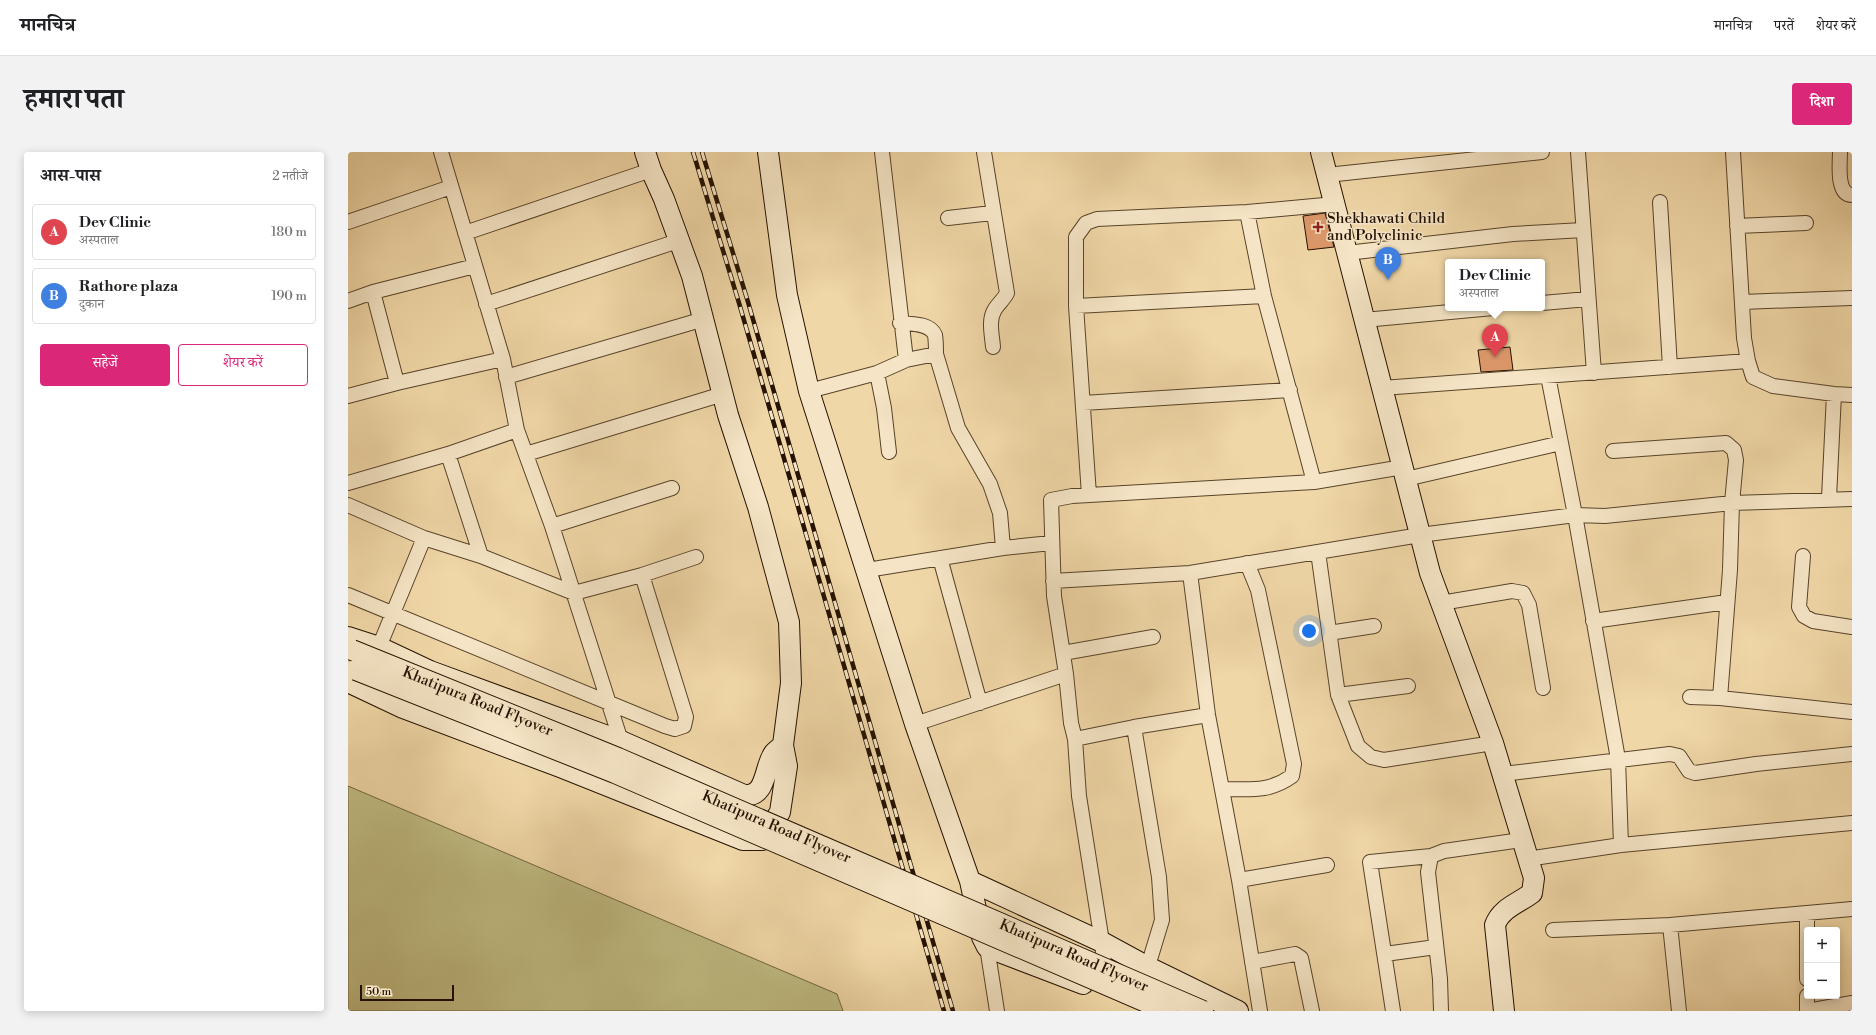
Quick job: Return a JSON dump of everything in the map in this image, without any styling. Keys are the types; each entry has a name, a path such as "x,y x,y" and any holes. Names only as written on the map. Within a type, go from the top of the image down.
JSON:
{"street":[{"path":"441,152 503,359 517,430 552,526 621,741"},
{"path":"768,152 787,296 809,391 915,724 970,881 982,937 987,947 998,1011"},
{"path":"882,152 900,323 906,360"},
{"path":"984,152 992,212 1007,293 996,308 991,321 993,347"},
{"path":"1321,152 1430,573 1493,743 1521,840 1534,878 1532,893 1508,908 1498,917 1495,925 1504,1011"},
{"path":"1327,175 1490,155 1542,152"},
{"path":"1578,152 1594,373"},
{"path":"1733,152 1744,338 1748,361 1753,376 1773,386 1852,395"},
{"path":"1840,152 1841,183 1844,191 1848,195 1852,195"},
{"path":"424,538 378,647 350,659 403,708 748,841 762,840 780,812 787,766 783,745 790,683 789,622 758,507 728,414 692,276 664,199 648,161 465,233"},
{"path":"348,222 451,187"},
{"path":"1660,202 1670,367"},
{"path":"1089,495 1076,306 1076,237 1086,222 1097,219 1247,212 1335,204"},
{"path":"948,218 992,212"},
{"path":"1247,212 1264,296 1314,482"},
{"path":"1737,226 1806,223"},
{"path":"1347,253 1513,234 1583,230"},
{"path":"486,304 678,241"},
{"path":"348,301 373,292 475,266"},
{"path":"373,292 397,383"},
{"path":"1076,306 1264,296"},
{"path":"1742,302 1852,298"},
{"path":"1545,303 1588,299"},
{"path":"1364,320 1461,311"},
{"path":"506,377 704,319"},
{"path":"900,323 920,325 928,328 934,334 936,354 958,428 990,484 1000,513 1004,548"},
{"path":"809,391 876,373 906,360 936,354"},
{"path":"348,396 397,383 503,359"},
{"path":"1382,388 1748,361"},
{"path":"876,373 884,408 889,452"},
{"path":"1548,376 1575,515 1618,759 1621,845"},
{"path":"1083,403 1290,390"},
{"path":"526,454 723,394"},
{"path":"1829,498 1834,394"},
{"path":"348,483 448,454 517,430"},
{"path":"1106,993 1102,942 1079,796 1075,739 1071,723 1066,674 1053,581 1051,500 1072,496 1314,482 1404,473 1561,443"},
{"path":"1613,451 1726,443 1734,450 1736,460 1732,503 1730,570 1720,698"},
{"path":"448,454 481,556"},
{"path":"552,526 672,488"},
{"path":"1053,581 1190,572 1420,535 1575,515 1605,516 1732,503 1829,498 1852,499"},
{"path":"348,505 424,538 481,556 574,593 642,575 696,557"},
{"path":"867,570 1004,548 1051,543"},
{"path":"1318,552 1338,695 1358,746 1370,756 1384,760 1493,743"},
{"path":"1803,556 1800,607 1804,616 1813,621 1852,627"},
{"path":"940,558 980,703"},
{"path":"1222,789 1269,788 1281,784 1292,776 1294,764 1258,590 1247,563"},
{"path":"1190,572 1208,715 1239,880 1260,1011"},
{"path":"348,595 675,729 684,726 686,717 642,575"},
{"path":"1441,603 1512,591 1523,593 1529,605 1543,688"},
{"path":"1593,621 1727,602"},
{"path":"1329,633 1374,626"},
{"path":"1063,653 1153,637"},
{"path":"378,647 430,671 621,741 748,795 754,794 760,789 773,754 783,745"},
{"name":"Khatipura Road Flyover","path":"350,659 1167,1011"},
{"name":"Khatipura Road Flyover","path":"350,659 618,758 1203,1011"},
{"path":"915,724 1066,674"},
{"path":"1338,695 1408,686"},
{"path":"1690,698 1720,698 1852,712"},
{"path":"1075,739 1134,727 1208,715"},
{"path":"987,947 1106,993 1140,1009 1148,967 1162,920 1159,877 1134,727"},
{"path":"1503,774 1618,759 1670,754 1679,756 1689,771 1695,773 1756,764 1852,754"},
{"path":"1527,858 1621,845 1852,823"},
{"path":"1393,1011 1370,862 1431,856 1444,851 1521,840"},
{"path":"1431,856 1428,872 1440,979 1441,1011"},
{"path":"1239,880 1327,865"},
{"path":"970,881 1102,942 1148,967 1238,1011"},
{"path":"1553,930 1670,925 1852,909"},
{"path":"1807,913 1807,963"},
{"path":"1670,925 1679,1011"},
{"path":"1385,954 1436,947"},
{"path":"1252,962 1296,954 1301,958 1312,1011"},
{"path":"1807,999 1807,1011 1852,1004"}],"shaded area":[{"path":"348,786 837,994 843,1011 348,1011"}],"building":[{"path":"1325,213 1334,247 1308,250 1303,216"},
{"path":"1510,347 1513,370 1481,372 1478,350"}],"railway":[{"path":"693,152 739,303 944,1011"},
{"path":"702,152 748,302 953,1011"}],"place":[{"name":"Shekhawati Child and Polyclinic","path":"1318,227"},
{"name":"Rathore plaza","path":"1388,280"},
{"name":"Dev Clinic","path":"1495,357"}]}
